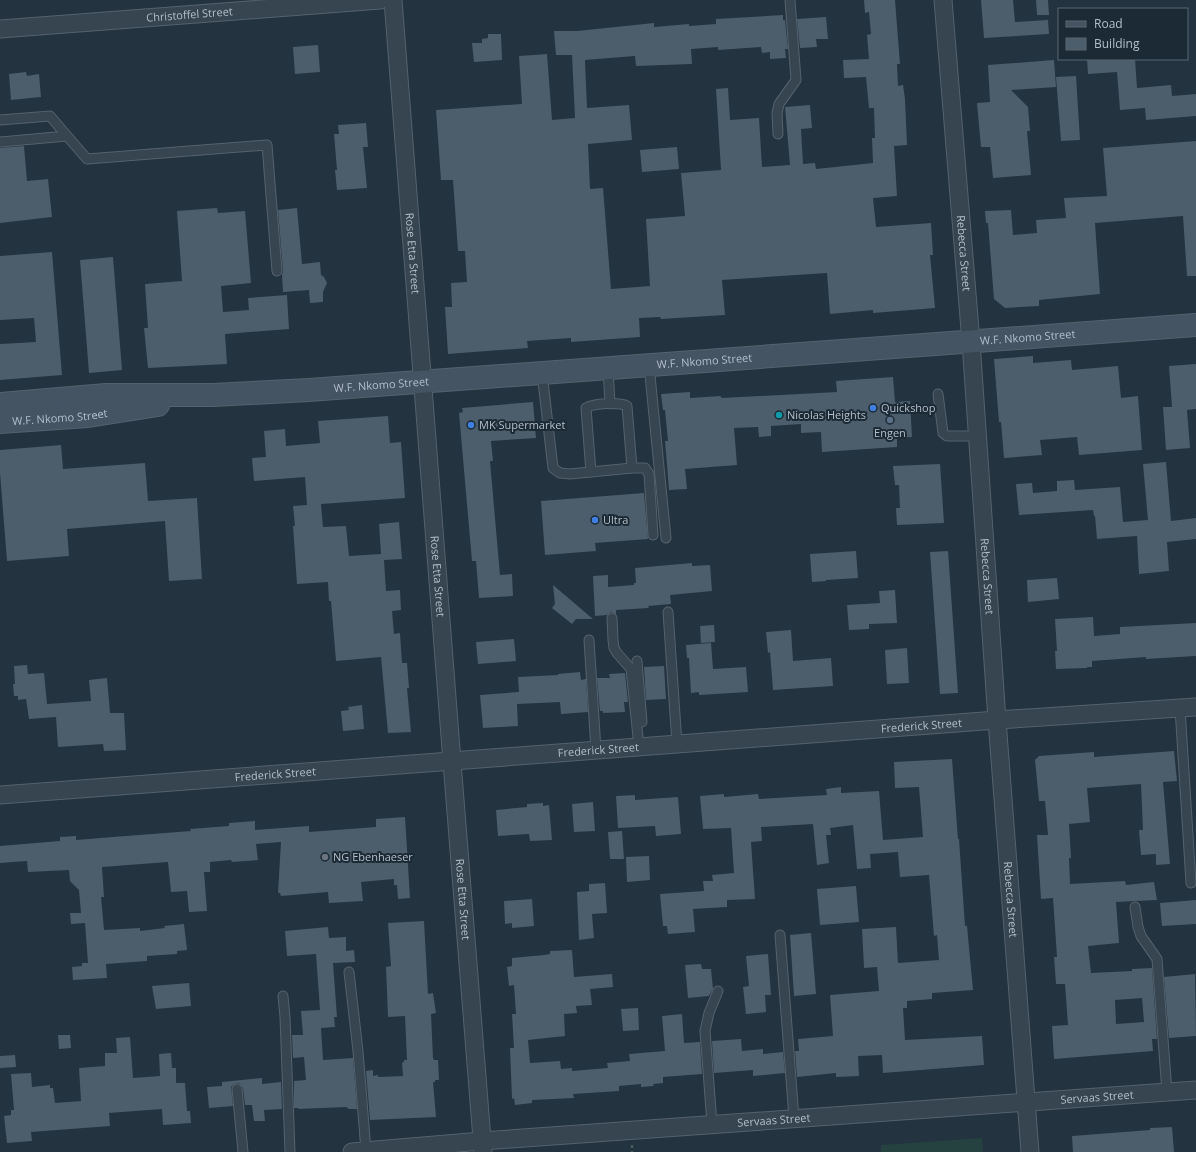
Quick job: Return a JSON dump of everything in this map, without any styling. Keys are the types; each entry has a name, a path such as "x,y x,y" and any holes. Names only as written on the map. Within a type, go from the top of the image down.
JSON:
{"main road":[{"name":"W.F. Nkomo Street","path":"0,404 106,395 213,395 422,382 1196,325"},
{"name":"W.F. Nkomo Street","path":"0,422 88,416 213,395"}],"street":[{"name":"Christoffel Street","path":"0,29 380,0"},
{"name":"Rose Etta Street","path":"393,0 483,1147"},
{"name":"Rebecca Street","path":"943,0 971,342 997,720 1030,1152"},
{"name":"Frederick Street","path":"0,796 997,720 1188,708"},
{"name":"Servaas Street","path":"359,1151 483,1147 712,1124 1196,1090"}],"lane":[{"path":"778,134 777,113 779,104 796,80 790,0"},
{"path":"0,120 50,116 87,159 267,145 277,271"},
{"path":"0,142 67,136"},
{"path":"649,365 666,538"},
{"path":"608,368 610,404"},
{"path":"542,373 552,468 560,473 570,474 645,468 649,474 653,535"},
{"path":"938,394 943,433 947,436 977,436"},
{"path":"591,472 586,408 591,405 621,403 627,406 632,468"},
{"path":"668,612 677,744"},
{"path":"612,618 614,648 631,669 641,747"},
{"path":"589,640 596,750"},
{"path":"637,661 641,747"},
{"path":"1188,708 1191,882"},
{"path":"1135,907 1141,936 1157,959 1167,1092"},
{"path":"780,935 794,1118"},
{"path":"349,972 358,1051 359,1151"},
{"path":"712,1124 705,1031 707,1018 718,991"},
{"path":"283,996 290,1152"},
{"path":"237,1089 243,1152"}],"green space":[{"path":"982,1138 983,1152 881,1152 881,1145"}],"building":[{"path":"864,0 895,0 900,64 897,64 898,86 903,85 905,99 907,145 894,146 897,196 873,198 876,227 931,223 933,255 930,255 935,308 873,313 873,310 830,314 827,273 722,280 725,315 661,319 660,317 639,318 640,337 571,342 571,338 527,341 528,348 448,354 445,307 452,307 451,283 467,282 465,251 458,251 453,180 441,180 436,110 522,104 519,56 547,54 552,120 575,118 572,55 556,55 554,31 577,31 654,23 654,27 689,24 689,26 716,24 716,19 783,15 783,20 785,20 788,49 785,49 786,58 770,59 770,52 762,53 761,47 718,50 718,47 691,49 692,64 636,66 635,56 585,60 587,108 629,105 632,140 588,144 590,189 603,188 611,289 650,286 646,219 685,216 681,173 721,170 716,89 728,88 730,120 759,118 762,167 790,165 785,107 810,105 812,128 801,129 803,164 815,163 816,169 873,163 872,138 875,138 874,108 869,108 866,77 844,78 843,60 869,59 867,35 871,34 869,12 865,13"},
{"path":"981,0 1013,0 1015,22 1048,20 1049,34 984,38"},
{"path":"1036,0 1048,0 1049,15 1037,15"},
{"path":"826,17 828,39 816,39 817,47 800,48 797,19"},
{"path":"488,34 501,34 502,60 474,62 472,43 482,43 482,39 488,38"},
{"path":"318,45 320,72 295,74 293,47"},
{"path":"1054,60 1056,87 1011,90 1028,107 1030,131 1027,131 1031,175 993,178 990,147 981,147 977,103 990,102 988,65"},
{"path":"1087,60 1135,60 1137,88 1171,85 1172,96 1196,94 1196,116 1146,120 1145,108 1120,110 1117,72 1088,74"},
{"path":"26,72 27,76 39,74 41,97 11,100 9,74"},
{"path":"1076,76 1080,140 1061,141 1056,77"},
{"path":"366,123 368,147 363,147 367,188 337,190 334,134 339,134 338,125"},
{"path":"1196,141 1196,276 1187,276 1183,216 1095,223 1100,294 1039,300 1039,306 1005,308 994,299 988,223 986,223 985,211 1011,210 1013,235 1037,233 1036,220 1066,218 1064,198 1107,196 1103,148"},
{"path":"24,146 27,181 48,179 52,217 0,223 0,148"},
{"path":"677,147 679,169 642,172 640,150"},
{"path":"217,208 218,213 245,211 251,283 221,286 223,312 249,310 248,298 287,295 289,329 225,334 227,364 148,368 144,328 148,328 145,284 182,281 177,211"},
{"path":"297,208 302,264 320,262 321,275 327,283 323,292 323,302 310,303 309,290 283,292 283,271 278,210"},
{"path":"52,252 62,375 0,380 0,344 36,342 34,318 0,320 0,256"},
{"path":"113,257 122,370 89,373 80,260"},
{"path":"1033,356 1033,363 1071,360 1072,370 1118,366 1121,398 1138,396 1142,450 1079,455 1077,437 1040,440 1042,455 1004,458 1001,422 999,422 994,359"},
{"path":"1196,364 1196,409 1187,410 1190,448 1166,450 1163,407 1172,407 1169,366"},
{"path":"893,377 895,402 910,401 912,437 897,438 897,447 822,452 821,432 801,433 801,424 771,426 771,436 759,437 758,427 734,428 737,465 685,469 687,489 669,490 665,441 668,441 665,410 663,410 661,394 690,392 690,398 720,396 722,398 837,392 836,381"},
{"path":"533,402 536,438 491,441 493,461 490,461 500,575 512,574 513,596 479,598 476,561 472,561 459,413 463,412 462,408"},
{"path":"388,416 390,443 401,442 405,498 321,504 323,527 346,526 349,556 381,554 379,524 399,522 402,559 384,560 386,591 400,590 401,610 392,611 394,634 400,633 402,663 407,663 409,688 407,688 411,732 388,733 381,657 336,661 328,582 297,584 293,506 307,505 305,477 254,481 252,458 266,457 264,431 285,429 286,446 320,443 318,421"},
{"path":"61,445 63,469 145,463 148,501 197,498 202,579 169,581 165,521 67,529 69,556 7,561 0,473 0,450"},
{"path":"1166,462 1171,521 1196,518 1196,539 1167,542 1169,571 1139,574 1137,536 1097,539 1093,510 1019,515 1016,484 1032,483 1033,493 1057,491 1057,481 1074,480 1075,490 1120,487 1123,522 1148,520 1143,464"},
{"path":"940,464 944,523 897,525 896,508 900,508 899,485 895,485 893,466"},
{"name":"Ultra","path":"644,493 648,539 595,543 596,551 545,555 541,501"},
{"path":"856,551 858,578 812,582 810,554"},
{"path":"948,551 958,693 940,694 930,552"},
{"path":"692,563 692,566 710,565 712,591 670,595 671,604 648,606 649,608 616,610 616,614 611,612 607,615 595,616 593,576 608,575 608,587 634,585 634,583 636,583 635,568"},
{"path":"1057,578 1059,599 1028,602 1027,580"},
{"path":"553,585 593,619 576,619 572,624 552,608 555,604"},
{"path":"895,590 897,623 869,624 869,629 849,630 847,605 880,603 879,591"},
{"path":"1093,617 1094,636 1120,634 1120,627 1196,623 1196,656 1146,659 1146,657 1092,661 1092,667 1056,669 1055,651 1057,651 1055,619"},
{"path":"714,625 715,642 701,643 700,626"},
{"path":"791,630 793,661 831,658 833,686 773,690 770,652 768,653 766,632"},
{"path":"514,639 516,661 478,664 476,642"},
{"path":"711,643 713,669 746,667 748,692 699,695 699,692 691,693 689,658 687,658 686,645"},
{"path":"907,648 909,683 887,684 885,650"},
{"path":"27,665 28,674 44,673 47,704 91,701 89,680 107,678 110,713 124,713 126,750 104,751 103,744 58,747 56,717 29,719 26,699 18,700 18,696 14,696 14,666"},
{"path":"664,666 666,699 646,700 644,667"},
{"path":"580,672 581,680 586,679 588,712 561,714 560,702 517,704 518,726 483,728 480,695 519,692 518,677 558,675"},
{"path":"625,673 628,702 624,702 625,712 603,713 603,711 600,711 597,678 610,678 609,674"},
{"path":"362,705 364,729 343,731 341,711 349,710 348,707"},
{"path":"1174,751 1177,781 1163,782 1170,864 1156,865 1156,854 1141,855 1139,830 1143,830 1141,784 1087,788 1090,822 1069,824 1071,858 1069,858 1070,884 1125,881 1126,885 1154,882 1157,900 1116,902 1119,943 1088,946 1091,973 1132,971 1132,969 1152,968 1157,1039 1152,1039 1153,1051 1054,1059 1052,1026 1068,1025 1065,984 1056,984 1054,957 1057,957 1053,898 1041,899 1037,835 1048,835 1045,801 1039,801 1035,760 1039,756 1094,752 1094,757","holes":["1142,998 1144,1022 1116,1024 1115,1000"]},
{"path":"952,759 965,926 967,926 973,990 932,993 932,999 907,1001 907,1008 903,1008 905,1040 982,1036 984,1065 883,1073 882,1055 858,1056 859,1076 836,1077 836,1073 797,1077 795,1051 799,1051 798,1039 833,1036 830,995 879,991 877,967 864,968 862,929 896,927 898,963 939,960 937,935 934,936 929,875 900,877 898,852 870,854 871,868 857,869 853,825 830,828 831,835 826,835 829,863 817,865 813,824 761,827 762,841 751,842 755,899 727,900 727,907 693,909 695,932 668,934 667,926 663,926 660,894 704,891 703,881 713,881 712,875 734,873 731,828 703,829 700,796 724,794 724,797 758,794 759,799 827,795 826,789 841,787 841,793 879,791 883,840 923,837 919,787 895,788 894,762"},
{"path":"635,795 635,800 678,797 681,834 656,836 655,826 618,828 616,796"},
{"path":"593,802 595,831 574,832 572,804"},
{"path":"543,803 543,806 549,805 552,840 530,841 529,834 498,836 496,810 527,807 527,804"},
{"path":"405,817 410,898 398,899 397,885 394,885 394,879 361,882 363,901 329,903 328,892 281,896 280,893 278,893 281,842 256,844 258,860 210,862 210,872 204,872 207,911 189,912 187,891 171,892 168,862 102,867 104,897 101,897 104,930 140,928 140,931 184,924 187,950 177,951 177,954 147,956 147,961 106,964 107,978 73,980 72,967 82,966 82,963 88,963 85,923 71,924 70,913 81,913 79,890 70,881 69,870 28,872 27,861 0,863 0,846 60,841 60,837 76,836 76,840 191,831 190,829 229,826 229,823 255,821 255,830 309,826 309,832 376,827 376,819"},
{"path":"622,831 624,859 610,859 608,832"},
{"path":"649,856 650,880 627,882 626,857"},
{"path":"605,883 607,913 592,914 594,938 579,940 577,892 589,891 589,884"},
{"path":"856,886 859,922 820,925 817,889"},
{"path":"532,899 534,926 512,928 512,923 505,924 504,901"},
{"path":"1196,900 1196,924 1162,926 1160,903"},
{"path":"424,921 428,994 433,993 436,1013 431,1014 433,1058 434,1060 438,1060 439,1080 435,1080 435,1082 433,1082 436,1117 370,1120 366,1071 373,1070 373,1076 378,1075 378,1077 403,1076 402,1063 404,1060 407,1060 405,1016 388,1017 386,967 391,966 388,923"},
{"path":"328,927 329,938 346,937 346,951 354,950 355,962 333,963 337,1017 334,1017 335,1027 321,1028 323,1060 353,1058 357,1109 349,1109 346,1107 299,1109 294,1108 294,1081 306,1080 304,1057 293,1058 292,1035 303,1035 301,1011 320,1010 316,954 287,956 285,931"},
{"path":"811,933 816,994 794,996 790,935"},
{"path":"572,950 574,977 612,974 613,987 590,989 592,1005 576,1006 577,1013 564,1014 565,1036 528,1040 530,1063 560,1061 561,1069 572,1068 572,1071 608,1068 607,1063 630,1061 629,1054 665,1051 662,1016 682,1014 684,1043 700,1042 702,1074 663,1077 663,1083 653,1084 654,1086 641,1087 641,1084 619,1086 619,1091 573,1094 574,1098 532,1100 532,1103 515,1105 514,1098 512,1099 510,1048 514,1048 512,1014 516,1014 514,985 509,986 507,967 512,966 512,958 550,954 550,951"},
{"path":"768,954 771,995 765,995 766,1012 746,1014 743,987 749,986 746,956"},
{"path":"701,964 702,969 711,969 713,989 709,996 688,998 685,965"},
{"path":"1195,974 1196,1036 1169,1038 1164,977"},
{"path":"189,983 191,1006 156,1009 152,986"},
{"path":"638,1008 639,1030 623,1031 621,1009"},
{"path":"58,1035 70,1035 71,1048 59,1049"},
{"path":"130,1037 133,1078 160,1076 159,1054 171,1053 172,1068 176,1068 176,1083 185,1083 187,1111 190,1111 191,1123 163,1125 162,1109 109,1113 110,1126 31,1132 32,1141 7,1143 4,1116 11,1115 11,1110 14,1110 11,1074 31,1073 32,1087 50,1085 50,1088 53,1088 55,1103 81,1101 79,1068 105,1066 105,1053 117,1053 116,1038"},
{"path":"741,1039 742,1051 763,1049 763,1054 783,1052 785,1073 753,1076 753,1070 714,1073 712,1041"},
{"path":"15,1055 16,1067 0,1068 0,1056"},
{"path":"262,1078 262,1084 281,1082 282,1109 264,1110 265,1121 254,1121 252,1105 245,1105 243,1088 239,1083 234,1084 231,1087 233,1106 209,1108 207,1087 222,1086 222,1082"},
{"path":"1172,1127 1174,1152 1073,1152 1072,1136"}],"place":[{"name":"Quickshop","path":"873,408"},
{"name":"Nicolas Heights","path":"779,415"},
{"name":"Engen","path":"890,420"},
{"name":"MK Supermarket","path":"471,425"},
{"name":"Ultra","path":"595,520"},
{"name":"NG Ebenhaeser","path":"325,857"}]}
